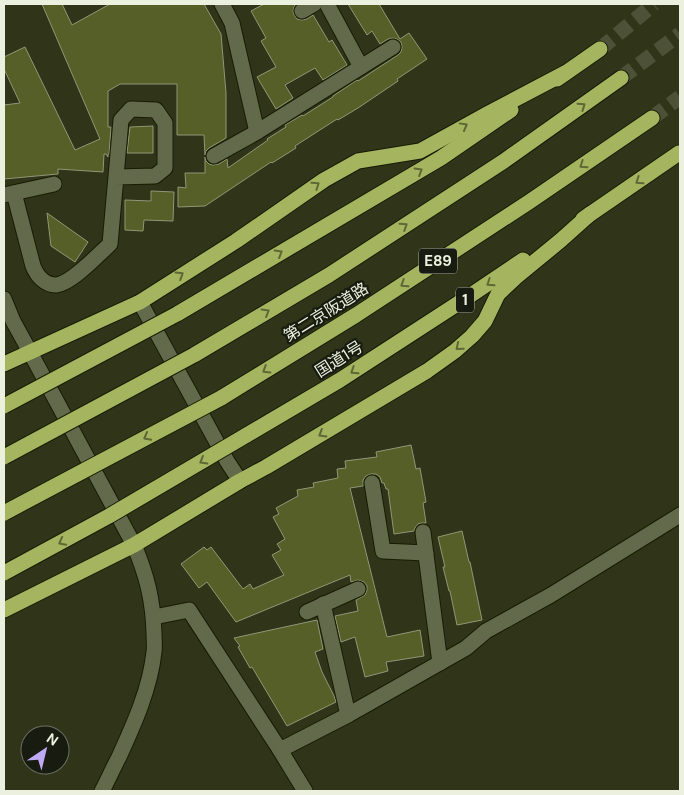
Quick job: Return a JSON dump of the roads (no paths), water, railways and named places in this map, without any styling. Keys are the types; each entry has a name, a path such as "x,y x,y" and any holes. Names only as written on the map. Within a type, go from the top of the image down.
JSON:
{"highway":[{"path":"4,406 177,314 441,158 600,49"},
{"path":"4,364 140,302 236,241 324,180 358,161 420,150 565,73"},
{"name":"第二京阪道路","path":"4,457 194,355 337,270 504,161 622,78"},
{"name":"第二京阪道路","path":"4,513 221,398 356,314 529,202 652,118"},
{"name":"国道1号","path":"4,573 109,516 340,380 468,297 679,154"},
{"path":"4,610 134,545 427,371 472,336 485,321 498,294 590,214"}],"street":[{"path":"222,4 232,23 257,132"},
{"path":"328,4 361,67"},
{"path":"214,156 257,132 393,47"},
{"path":"54,184 9,194 37,275 44,281 56,285 70,280 110,244 121,120 131,109 156,110 165,123 165,168 155,176 116,177"},
{"path":"4,299 30,352 134,545 150,592 154,617 155,651 150,676 126,743 102,791"},
{"path":"140,302 227,461 240,481"},
{"path":"372,483 384,551 426,553"},
{"path":"280,750 348,715 466,648 486,631 551,595 680,515"},
{"path":"423,532 440,663"},
{"path":"307,612 358,589"},
{"path":"323,604 348,715"},
{"path":"154,617 188,610 305,791"}],"tunnel":[{"path":"600,49 654,4"},
{"path":"621,78 680,34"},
{"path":"652,118 680,97"}]}
